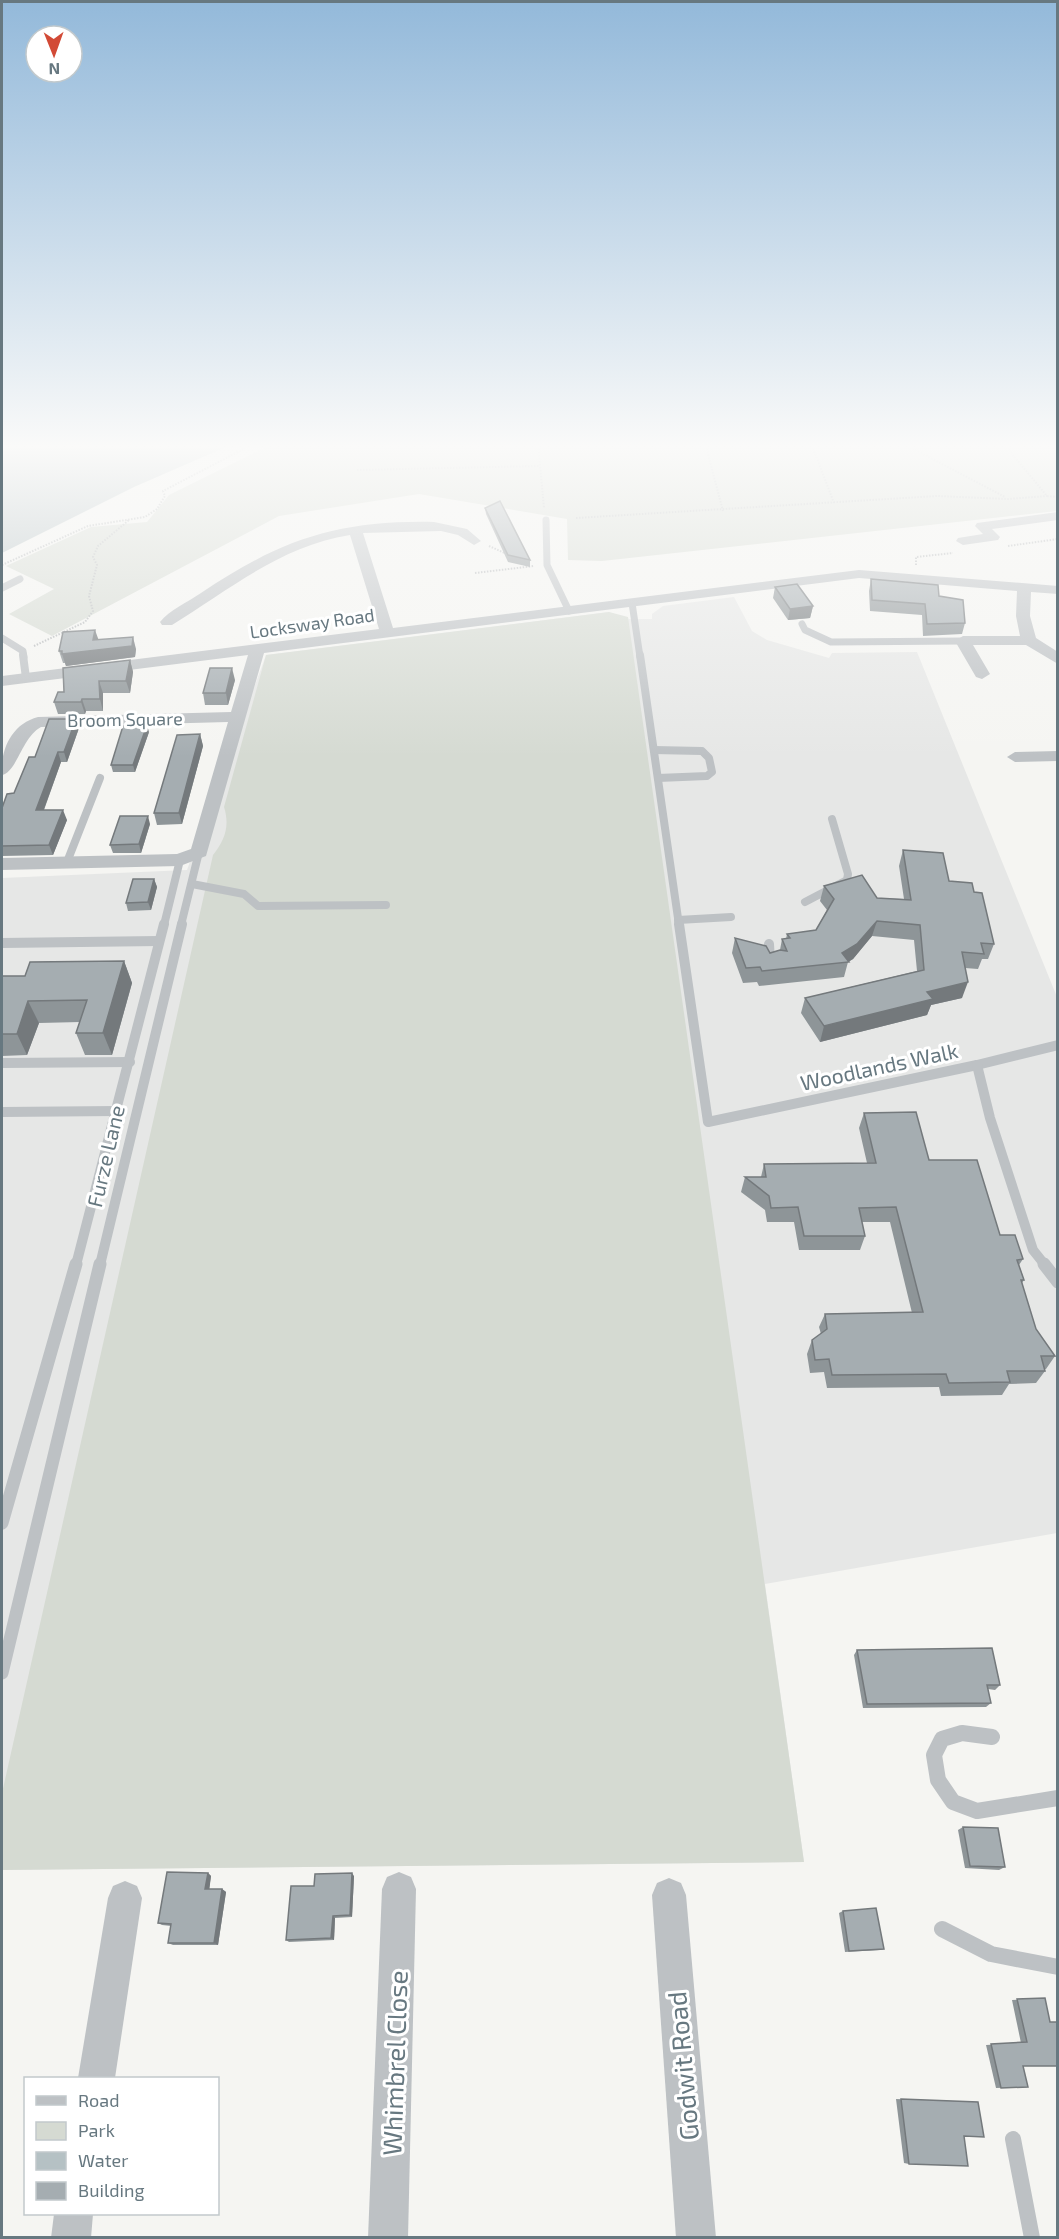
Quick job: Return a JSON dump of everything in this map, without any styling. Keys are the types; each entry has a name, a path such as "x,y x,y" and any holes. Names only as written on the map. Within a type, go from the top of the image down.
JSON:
{"street":[{"path":"167,622 287,547"},
{"path":"361,547 387,632"},
{"name":"Locksway Road","path":"2,681 257,651 387,632 859,574 1058,590"},
{"path":"1024,587 1023,616 1029,640"},
{"path":"982,674 963,641 1029,640 1058,659"},
{"name":"Furze Lane","path":"199,852 257,651"},
{"name":"Broom Square","path":"2,770 20,733 26,727 38,722 239,717"},
{"path":"1015,757 1049,752"},
{"path":"2,864 180,860 199,852"},
{"name":"Whimbrel Close","path":"388,2238 399,1889"},
{"name":"Godwit Road","path":"669,1895 696,2238"},
{"path":"96,2077 125,1898"},
{"path":"70,2238 74,2215"}],"lane":[{"path":"547,547 547,565 569,611"},
{"path":"2,588 20,579"},
{"path":"632,603 678,920 731,917"},
{"path":"802,624 806,630 831,642 963,641"},
{"path":"2,638 23,651 26,678"},
{"path":"654,750 702,751 709,758 712,771 708,776 658,778"},
{"path":"67,862 100,778"},
{"path":"805,902 847,880 848,874 832,819"},
{"name":"Furze Lane","path":"2,1673 199,852"},
{"path":"2,1523 88,1225 180,860"},
{"path":"192,884 244,894 258,906 386,905"},
{"name":"Woodlands Walk","path":"678,920 708,1122 977,1065 1058,1045"},
{"path":"2,943 159,941"},
{"path":"769,944 770,961"},
{"path":"2,1063 130,1062"},
{"path":"977,1065 990,1118 1033,1250 1058,1282"},
{"path":"2,1112 117,1110"},
{"path":"992,1737 962,1733 942,1739 934,1755 938,1780 953,1802 977,1811 1058,1798"},
{"path":"942,1929 991,1954 1058,1967"},
{"path":"1013,2139 1032,2238"}],"path":[{"path":"2,565 41,547"},
{"path":"23,651 85,622 93,611 90,590 97,565 93,557 99,547"},
{"path":"491,547 513,556"},
{"path":"532,560 547,565"},
{"path":"475,573 547,565"}],"shaded area":[{"path":"734,597 752,631 767,640 829,658 832,653 917,652 1057,997 1057,1533 765,1584 804,1862 2,1870 2,878 187,870 266,655 609,612 629,619 652,619 652,614 663,606"}],"green space":[{"path":"46,547 219,547 52,636 9,614 54,589 6,566"},
{"path":"568,547 725,547 602,561 568,560"},
{"path":"609,612 628,617 804,1862 2,1870 2,1793 213,855 221,844 225,832 224,807 266,655"}],"water":[{"path":"2,547 13,547 2,553"}],"building":[{"path":"504,547 524,547 530,560 508,555"},
{"path":"871,579 938,585 939,596 963,600 965,623 927,624 925,604 872,600"},
{"path":"797,584 813,606 790,609 775,587"},
{"path":"95,630 93,640 133,637 132,646 62,654 62,651 59,651 63,632"},
{"path":"130,660 126,681 99,681 100,699 54,702 58,692 64,692 63,668"},
{"path":"210,668 232,668 226,693 203,693"},
{"path":"49,719 76,719 64,752 58,752 36,810 63,810 49,845 2,846 2,808 7,794 14,793 29,757 35,757"},
{"path":"147,725 133,765 111,765 123,726"},
{"path":"200,734 179,813 154,813 177,735"},
{"path":"120,816 148,816 139,844 110,845"},
{"path":"903,850 943,853 949,881 972,883 974,892 982,893 994,944 981,943 984,954 962,952 968,982 927,992 933,999 824,1026 805,998 924,970 920,925 877,921 857,944 842,953 849,962 762,971 760,967 746,968 735,938 766,946 770,953 780,950 787,951 782,939 790,938 787,934 816,930 834,899 824,886 862,875 877,898 911,900"},
{"path":"133,879 154,879 148,902 126,903"},
{"path":"124,961 103,1033 76,1033 87,1000 28,1001 17,1034 2,1034 2,976 25,976 30,962"},
{"path":"916,1112 929,1160 977,1160 1000,1235 1015,1235 1023,1259 1017,1260 1024,1280 1021,1280 1036,1329 1055,1356 1041,1356 1045,1371 1007,1371 1010,1382 949,1383 946,1374 832,1375 829,1359 815,1360 812,1340 827,1329 825,1314 923,1312 896,1207 859,1208 865,1236 804,1236 798,1207 771,1208 769,1196 745,1177 766,1177 764,1164 876,1163 864,1113"},
{"path":"992,1648 1000,1685 987,1685 991,1703 867,1704 857,1650"},
{"path":"963,1827 998,1828 1005,1867 970,1866"},
{"path":"167,1872 208,1873 205,1889 222,1889 214,1943 168,1943 171,1924 158,1923"},
{"path":"352,1873 350,1915 333,1916 331,1938 286,1940 291,1886 314,1886 315,1874"},
{"path":"876,1908 884,1949 849,1951 843,1911"},
{"path":"1045,1998 1050,2022 1058,2022 1058,2066 1023,2066 1028,2087 1001,2088 991,2044 1027,2042 1017,1999"},
{"path":"901,2099 978,2102 984,2137 964,2136 968,2166 909,2164"}]}
